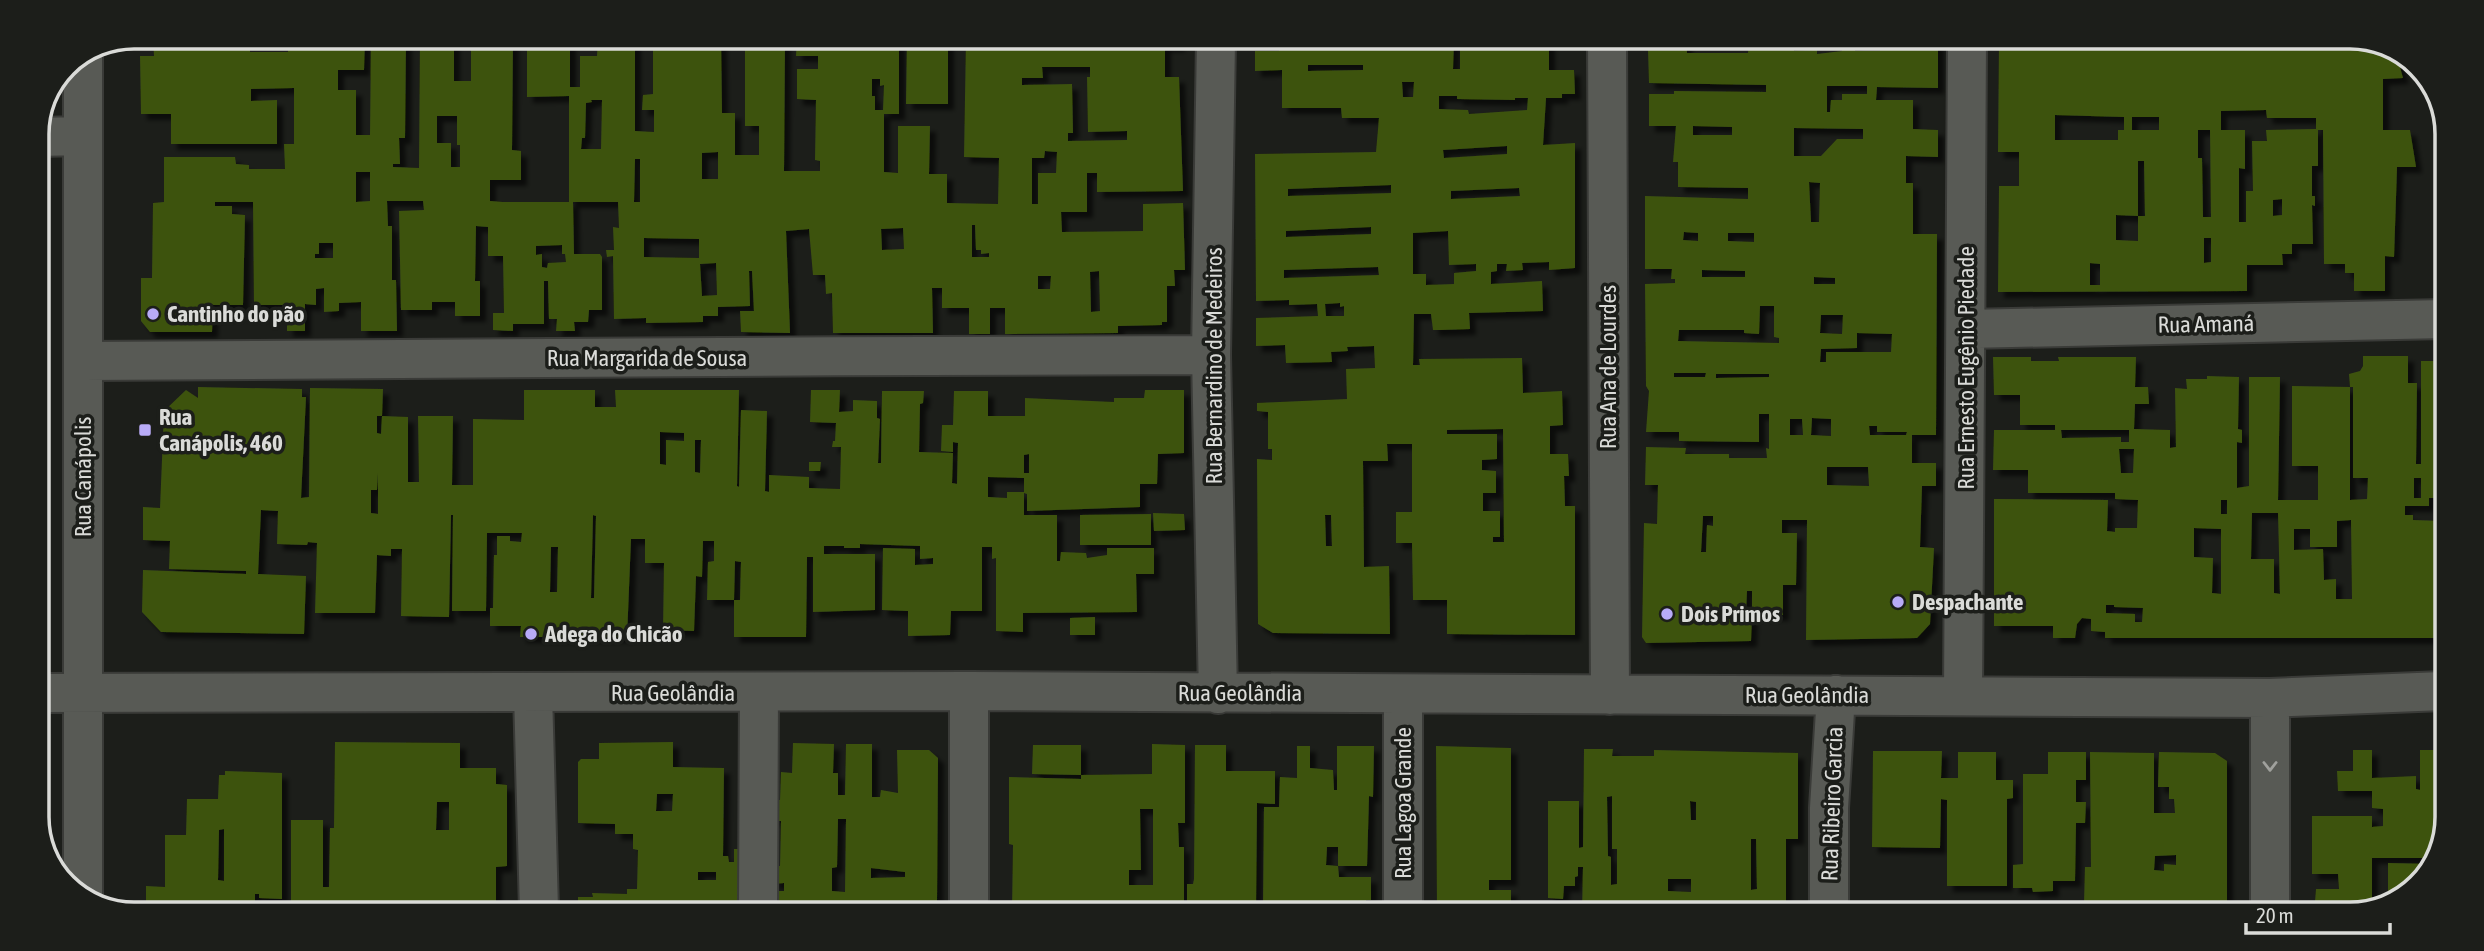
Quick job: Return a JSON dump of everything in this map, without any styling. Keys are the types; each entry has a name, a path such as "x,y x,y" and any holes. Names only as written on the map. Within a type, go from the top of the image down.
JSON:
{"street":[{"name":"Rua Bernardino de Medeiros","path":"1216,49 1211,355 1219,694"},
{"name":"Rua Ana de Lourdes","path":"1607,49 1610,695"},
{"name":"Rua Ernesto Eugênio Piedade","path":"1964,696 1966,49"},
{"name":"Rua Canápolis","path":"83,66 83,885"},
{"path":"49,136 83,136"},
{"name":"Rua Amaná","path":"1967,329 2435,319"},
{"name":"Rua Margarida de Sousa","path":"83,361 374,357 589,359 1211,355"},
{"name":"Rua Geolândia","path":"49,692 969,691 2270,698 2435,691"},
{"path":"969,691 969,902"},
{"path":"758,902 759,692"},
{"path":"533,693 539,902"},
{"name":"Rua Lagoa Grande","path":"1403,694 1403,902"},
{"name":"Rua Ribeiro Garcia","path":"1829,902 1829,808 1836,695"},
{"path":"2270,698 2270,902"}],"building":[{"path":"154,49 250,49 250,52 288,52 288,49 365,49 364,70 338,70 338,90 356,90 356,135 370,135 371,49 406,49 405,138 399,138 400,164 393,164 393,167 419,168 420,49 454,49 454,81 471,81 471,49 513,49 512,150 521,151 521,180 490,180 490,201 569,202 569,96 527,97 527,49 570,49 570,87 580,87 580,56 597,56 597,49 635,49 635,131 654,132 654,110 642,110 643,95 653,94 653,49 721,49 722,113 735,113 735,155 759,155 759,126 745,126 745,49 785,49 784,171 820,171 820,161 815,160 816,100 797,99 797,69 818,69 818,56 796,56 796,49 899,49 899,114 884,114 884,172 898,173 898,126 930,126 929,174 947,174 947,203 998,204 999,158 964,157 966,49 1165,49 1165,77 1179,77 1183,191 1097,192 1097,173 1087,173 1087,212 1061,212 1062,232 1143,231 1143,204 1183,203 1185,270 1174,270 1175,286 1167,286 1167,322 1162,322 1162,325 1118,326 1118,333 1005,334 1005,308 990,308 990,334 969,334 969,308 942,308 942,288 932,288 933,333 833,333 832,293 826,294 825,275 813,275 809,229 786,231 790,333 741,332 740,311 754,311 752,271 749,271 750,306 718,307 718,316 703,316 703,322 646,323 646,318 614,319 613,256 607,257 606,250 614,250 613,227 619,228 618,202 573,202 574,254 600,254 602,257 602,310 589,310 588,322 574,322 575,331 556,331 557,319 549,319 548,281 544,281 544,324 513,324 513,331 493,330 493,313 504,313 503,256 488,256 488,227 476,226 475,281 480,281 480,316 455,316 455,302 432,302 432,310 401,310 399,211 424,210 423,201 387,201 388,226 392,226 392,280 396,280 397,331 361,331 361,302 339,303 339,311 324,312 324,288 316,289 316,305 305,304 305,331 287,331 287,305 254,305 253,202 215,202 215,206 232,206 232,214 245,215 243,305 213,305 212,332 150,332 141,321 141,278 152,278 153,203 164,202 164,157 235,157 236,164 249,165 249,169 285,169 284,144 294,144 294,88 251,89 251,101 277,100 277,144 171,144 171,114 141,114 140,56 154,56","holes":["1042,67 1090,67 1090,77 1087,77 1088,132 1127,131 1127,140 1068,141 1068,133 1073,133 1072,84 1022,85 1022,78 1043,78","872,79 880,79 880,86 884,85 883,110 875,110 875,96 872,96","602,100 601,149 581,149 582,138 585,138 586,103","437,116 457,116 460,167 451,167 451,143 437,143","1045,151 1057,152 1056,173 1038,173 1038,204 1032,204 1032,158 1044,158","718,152 718,179 702,179 702,153","635,159 640,159 640,202 634,202","356,172 370,172 370,201 356,202","972,225 975,225 976,250 981,250 981,254 989,253 989,257 972,257","903,228 904,249 882,250 881,229","644,238 699,239 699,258 644,257","319,243 333,243 333,258 315,258 315,254 319,254","562,245 566,262 548,263 547,268 542,267 542,254 536,255 536,246","716,263 717,295 702,296 700,264","1099,271 1100,311 1091,312 1090,272","1038,276 1051,276 1050,289 1038,289"]},
{"path":"907,49 948,49 948,104 906,104"},
{"path":"1454,49 1453,69 1460,69 1460,49 1549,49 1549,70 1574,70 1575,94 1562,94 1562,98 1546,98 1543,145 1575,143 1575,268 1549,270 1549,262 1522,263 1523,270 1506,271 1507,264 1497,264 1497,271 1491,272 1491,284 1542,281 1543,311 1469,313 1470,329 1440,330 1433,330 1431,314 1414,314 1413,365 1420,365 1419,359 1522,358 1523,393 1562,391 1563,425 1550,426 1550,454 1568,454 1569,476 1564,476 1565,506 1575,506 1575,635 1447,634 1447,600 1413,600 1412,543 1396,543 1396,512 1412,512 1412,444 1387,444 1388,461 1363,461 1364,567 1389,566 1390,634 1273,633 1258,624 1257,459 1272,460 1272,449 1268,449 1268,412 1257,411 1257,403 1347,399 1346,369 1375,368 1374,346 1347,347 1348,351 1331,352 1332,362 1286,363 1285,345 1256,346 1256,318 1318,316 1317,304 1289,305 1289,300 1256,301 1255,154 1376,152 1379,118 1342,118 1341,108 1282,108 1282,70 1255,71 1255,51","holes":["1308,65 1363,65 1363,70 1308,71","1402,82 1414,82 1413,97 1403,97","1439,96 1457,96 1457,99 1528,98 1527,110 1469,114 1468,110 1439,109","1507,146 1507,154 1444,158 1443,150","1391,185 1391,193 1288,196 1288,189","1519,188 1520,196 1451,199 1451,191","1371,227 1371,234 1286,237 1286,231","1448,231 1449,265 1476,264 1476,271 1454,273 1454,284 1426,285 1426,274 1413,274 1413,233","1378,267 1379,275 1284,278 1284,270","1340,303 1340,307 1344,306 1344,316 1326,316 1325,304","1503,429 1504,542 1493,542 1493,537 1500,537 1500,511 1483,511 1483,493 1496,493 1496,471 1482,470 1482,460 1497,459 1497,434 1447,434 1447,430","1325,515 1331,515 1332,546 1326,546"]},
{"path":"1687,49 1687,53 1748,53 1748,49 1794,49 1817,50 1817,54 1842,49 1938,49 1938,88 1877,87 1876,100 1913,100 1913,129 1938,130 1938,157 1906,156 1906,183 1913,183 1913,234 1937,234 1936,435 1912,435 1912,463 1936,463 1936,486 1922,486 1920,547 1934,548 1930,624 1917,638 1806,640 1807,520 1782,520 1782,533 1797,533 1796,585 1783,585 1783,615 1752,615 1751,641 1646,643 1642,637 1644,523 1657,524 1658,485 1645,485 1646,447 1686,448 1685,454 1729,454 1729,458 1767,458 1766,448 1769,449 1769,414 1759,414 1759,442 1679,441 1679,432 1646,432 1649,391 1646,386 1645,284 1675,283 1675,279 1671,279 1672,269 1645,269 1645,196 1748,199 1748,188 1678,187 1678,162 1673,162 1676,126 1649,126 1649,94 1674,94 1674,91 1766,92 1766,85 1649,83 1648,50","holes":["1827,86 1867,86 1867,94 1842,94 1842,100 1831,100 1830,112 1827,112","1693,126 1732,127 1732,135 1693,135","1794,128 1863,129 1863,139 1837,139 1821,156 1794,156","1809,182 1820,183 1819,222 1811,222","1684,232 1698,233 1698,241 1683,240","1728,233 1754,233 1754,242 1728,241","1702,270 1745,271 1745,277 1702,277","1814,277 1835,278 1835,284 1814,284","1760,306 1774,306 1774,337 1779,338 1779,343 1678,341 1679,330 1744,330 1744,333 1759,334","1821,315 1843,315 1842,334 1820,333","1857,333 1892,334 1891,352 1826,352 1826,362 1820,362 1821,349 1857,348","1674,373 1706,373 1705,377 1674,377","1716,374 1769,374 1769,377 1716,378","1812,418 1831,419 1831,436 1811,435","1790,419 1802,419 1803,435 1790,435","1869,426 1877,426 1877,432 1907,432 1906,435 1870,435","1827,467 1868,467 1869,486 1827,485","1703,516 1713,516 1713,526 1707,525 1706,552 1701,552","1747,591 1752,591 1752,613 1746,612"]},
{"path":"1999,49 2350,49 2377,54 2400,66 2403,78 2383,79 2383,130 2410,130 2416,167 2397,167 2394,257 2385,256 2385,291 2354,291 2354,273 2345,273 2345,264 2324,264 2323,130 2318,130 2318,166 2312,166 2312,196 2315,196 2315,206 2312,205 2313,244 2292,244 2292,254 2282,254 2283,265 2247,265 2247,291 1998,292 1999,186 2019,186 2019,152 1998,152","holes":["2266,110 2267,118 2316,118 2316,129 2266,130 2267,141 2252,141 2253,191 2246,191 2246,222 2239,222 2239,168 2245,169 2245,130 2221,130 2221,111","2055,115 2124,117 2124,130 2118,130 2118,140 2055,140","2132,117 2159,117 2159,130 2132,130","2198,130 2210,130 2211,217 2203,217 2202,158 2198,158","2138,161 2144,161 2145,216 2138,216","2282,199 2282,215 2273,216 2273,200","2116,215 2138,216 2138,241 2116,240","2204,238 2211,238 2211,262 2204,263","2090,263 2100,264 2100,285 2090,285"]},
{"path":"2363,356 2408,356 2408,383 2417,383 2416,464 2421,464 2421,361 2435,361 2435,498 2429,498 2429,506 2405,506 2405,515 2413,515 2413,520 2435,521 2435,638 2105,638 2105,632 2091,631 2091,619 2082,618 2077,624 2075,638 2053,638 2053,626 1994,626 1994,499 2108,500 2107,531 2115,532 2115,528 2137,528 2138,500 2115,499 2115,493 2028,493 2028,470 1993,470 1994,430 2055,430 2055,425 2020,425 2020,395 1994,395 1993,357 2031,357 2031,361 2059,361 2058,357 2136,357 2135,387 2148,387 2149,404 2135,404 2134,429 2170,430 2170,448 2176,447 2175,388 2187,389 2186,379 2207,379 2207,376 2239,377 2238,429 2242,430 2242,443 2237,442 2237,488 2249,486 2249,377 2280,377 2278,500 2318,500 2318,466 2292,466 2292,386 2350,387 2349,374 2360,371","holes":["2350,387 2353,387 2353,478 2368,478 2367,499 2350,500","2061,430 2129,430 2129,442 2121,442 2121,437 2062,438","2119,449 2134,449 2133,473 2121,473","2414,478 2421,478 2421,498 2414,498","2221,500 2227,500 2227,514 2221,514","2252,513 2278,513 2280,594 2274,593 2274,559 2251,559","2351,520 2352,599 2336,599 2336,579 2324,580 2323,549 2294,550 2294,529 2310,529 2310,547 2337,547 2337,521","2194,528 2221,529 2221,594 2212,593 2213,558 2194,557","2106,605 2143,608 2142,622 2135,622 2135,614 2106,613"]},
{"path":"198,387 302,389 302,397 306,397 301,498 309,497 310,388 383,389 382,416 408,417 408,482 419,482 418,416 453,416 452,485 473,485 473,419 524,420 524,390 595,390 595,407 616,407 615,390 739,390 737,486 739,487 741,410 767,411 765,491 769,492 769,475 809,477 809,488 840,489 841,447 832,447 836,423 810,422 811,390 840,390 839,412 853,411 853,400 877,401 877,418 880,419 878,463 881,463 882,391 924,391 923,403 920,404 919,452 953,453 952,483 957,484 958,443 953,442 953,452 941,451 942,425 953,425 954,391 988,391 988,416 1025,416 1025,398 1114,402 1114,398 1144,398 1145,390 1184,390 1184,453 1158,454 1157,484 1140,484 1140,507 1027,511 1027,494 1024,493 1024,515 1057,515 1057,561 1060,561 1061,552 1086,553 1087,558 1107,555 1107,548 1154,548 1154,574 1136,574 1137,612 1023,613 1023,632 996,631 996,558 992,559 992,547 982,547 982,611 951,611 950,635 908,636 908,611 882,610 883,548 915,549 915,565 933,564 933,558 920,559 920,546 860,544 860,548 824,546 824,554 875,554 875,610 813,612 813,557 807,557 806,637 734,637 734,600 707,600 708,562 714,561 714,541 703,541 702,577 696,576 694,631 663,630 664,563 645,563 645,539 631,539 627,637 520,637 521,626 490,626 490,608 493,608 497,536 510,536 510,541 521,542 522,533 487,533 486,611 452,611 453,515 449,617 401,616 402,549 391,549 391,556 377,555 375,613 315,613 317,543 277,544 278,511 261,510 258,574 306,576 304,634 161,632 142,612 143,570 246,574 246,571 169,569 170,541 143,540 143,507 160,508 164,411 186,390 198,398","holes":["377,416 382,416 381,434 377,433","660,432 684,433 684,441 666,440 666,465 660,464","695,440 701,440 700,473 695,472","1029,454 1029,473 1024,473 1024,455","378,473 378,514 371,513 371,490 377,490","988,477 1024,478 1024,492 1007,492 1007,498 988,497","593,515 596,516 594,598 591,598","551,547 558,547 557,592 550,592","735,561 741,562 740,600 734,600"]},
{"path":"809,462 821,462 820,471 809,471"},
{"path":"1153,513 1184,514 1185,530 1154,531"},
{"path":"1151,514 1151,545 1080,545 1080,515"},
{"path":"1095,617 1095,635 1070,635 1070,618"},
{"path":"335,742 460,743 460,768 496,768 496,784 507,785 507,866 496,867 496,902 291,902 291,820 323,820 323,887 329,887 330,828 334,828","holes":["437,802 449,802 449,830 436,830"]},
{"path":"673,742 673,767 724,768 723,856 728,856 729,862 734,862 734,849 751,849 744,902 578,902 578,897 593,897 592,893 627,894 627,889 637,889 638,850 633,849 633,834 615,834 615,824 578,823 578,762 581,759 599,759 599,743","holes":["657,794 673,794 672,811 656,811","698,872 716,872 716,880 698,880"]},
{"path":"793,743 834,744 833,773 838,773 838,795 845,795 846,744 872,744 872,797 880,797 881,790 898,793 897,750 929,750 938,758 937,902 772,902 772,891 784,891 784,883 773,884 773,866 780,866 781,821 773,821 773,800 780,800 781,772 792,773","holes":["838,819 846,819 845,892 832,891 832,868 837,867","871,868 905,872 905,877 871,878"]},
{"path":"1152,744 1185,745 1185,823 1178,823 1179,847 1184,847 1184,902 1012,902 1013,845 1009,844 1009,777 1081,779 1081,775 1152,774","holes":["1140,809 1153,809 1153,885 1129,885 1129,870 1141,870"]},
{"path":"1033,745 1081,745 1081,775 1032,774"},
{"path":"1195,745 1226,745 1226,771 1275,771 1275,804 1257,803 1256,902 1187,902 1187,884 1193,884"},
{"path":"1297,746 1310,746 1310,768 1333,770 1334,790 1337,790 1337,746 1374,746 1367,866 1338,866 1339,877 1371,877 1371,900 1263,902 1264,807 1279,807 1280,777 1297,778","holes":["1327,847 1338,847 1338,866 1326,865"]},
{"path":"1436,746 1511,748 1511,880 1489,880 1489,890 1511,890 1511,902 1437,902"},
{"path":"1584,749 1613,749 1612,756 1654,756 1654,750 1798,753 1798,839 1786,839 1786,902 1582,902 1583,867 1578,867 1575,886 1564,886 1563,899 1548,898 1548,801 1579,801 1579,848 1583,847","holes":["1612,796 1612,849 1617,849 1617,884 1611,885 1607,797","1690,801 1696,802 1696,820 1691,820","1751,839 1756,839 1757,889 1751,890","1668,879 1691,879 1691,892 1668,891"]},
{"path":"2353,750 2372,750 2372,778 2416,776 2416,789 2420,790 2420,750 2435,750 2435,817 2430,844 2424,858 2372,858 2372,898 2350,902 2315,902 2316,889 2339,889 2338,874 2312,874 2312,816 2372,816 2372,827 2383,826 2383,809 2372,808 2372,791 2338,791 2337,771 2353,771"},
{"path":"1873,751 1942,751 1941,778 1958,778 1958,752 1996,752 1996,780 2013,780 2013,798 2007,799 2007,886 1947,886 1947,800 1941,799 1940,848 1872,847"},
{"path":"2048,752 2086,752 2086,780 2076,780 2076,802 2086,802 2085,823 2076,823 2075,881 2053,881 2053,891 2033,892 2032,888 2013,888 2013,865 2023,864 2023,774 2048,774"},
{"path":"2090,752 2154,753 2154,813 2175,813 2174,799 2169,799 2169,787 2158,787 2159,752 2215,753 2227,761 2227,902 2084,902 2085,867 2091,867","holes":["2176,855 2176,865 2164,864 2164,871 2154,870 2155,856"]},
{"path":"225,771 282,773 282,899 259,898 259,894 255,894 255,902 146,902 146,886 165,887 165,835 186,835 187,799 218,799 219,775 225,775","holes":["224,829 224,881 218,880 219,830"]},
{"path":"2388,863 2421,864 2402,884 2388,892"}],"place":[{"name":"Cantinho do pão","path":"153,314"},
{"name":"Rua Canápolis, 460","path":"145,430"},
{"name":"Despachante","path":"1898,602"},
{"name":"Dois Primos","path":"1667,614"},
{"name":"Adega do Chicão","path":"531,634"}]}
